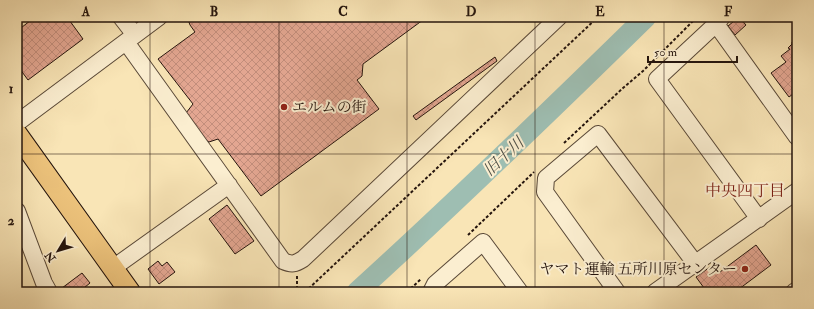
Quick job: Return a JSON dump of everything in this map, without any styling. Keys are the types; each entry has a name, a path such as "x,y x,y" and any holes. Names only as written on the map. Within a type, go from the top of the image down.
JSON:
{"main road":[{"path":"17,134 130,292"}],"street":[{"path":"121,17 130,38 229,185 283,260 290,264 297,263 303,259 559,17"},
{"path":"17,123 159,17"},
{"path":"759,219 656,79 719,21 797,137"},
{"path":"618,292 544,192 546,178 598,134 695,263"},
{"path":"113,268 229,185"},
{"path":"655,292 797,191"},
{"path":"17,211 49,292"},
{"path":"431,292 435,284 483,242 520,292"}],"path":[{"path":"305,292 598,17"}],"building":[{"path":"35,17 67,17 83,39 28,80 17,65 17,31"},
{"name":"エルムの街","path":"187,17 427,17 363,64 362,76 357,80 379,109 261,196 218,139 209,142 204,139 186,113 193,104 158,59 195,32"},
{"path":"739,17 746,25 735,35 728,26"},
{"path":"793,41 797,41 797,91 789,97 771,73 786,62 781,56 790,49 788,48"},
{"path":"495,57 497,61 416,120 413,116"},
{"path":"227,205 254,241 235,254 209,219"},
{"name":"ヤマト運輸 五所川原センター","path":"756,245 771,265 735,292 707,292 696,277 714,264 720,272"},
{"path":"158,261 162,266 167,262 175,272 159,284 148,269"},
{"path":"82,273 90,283 79,292 65,292 62,288"}],"waterway":[{"name":"旧十川","path":"357,292 503,156 646,17"}],"place":[{"name":"エルムの街","path":"284,107"},
{"name":"ヤマト運輸 五所川原センター","path":"745,269"}],"district":[{"name":"中央四丁目","path":"745,190"}]}
